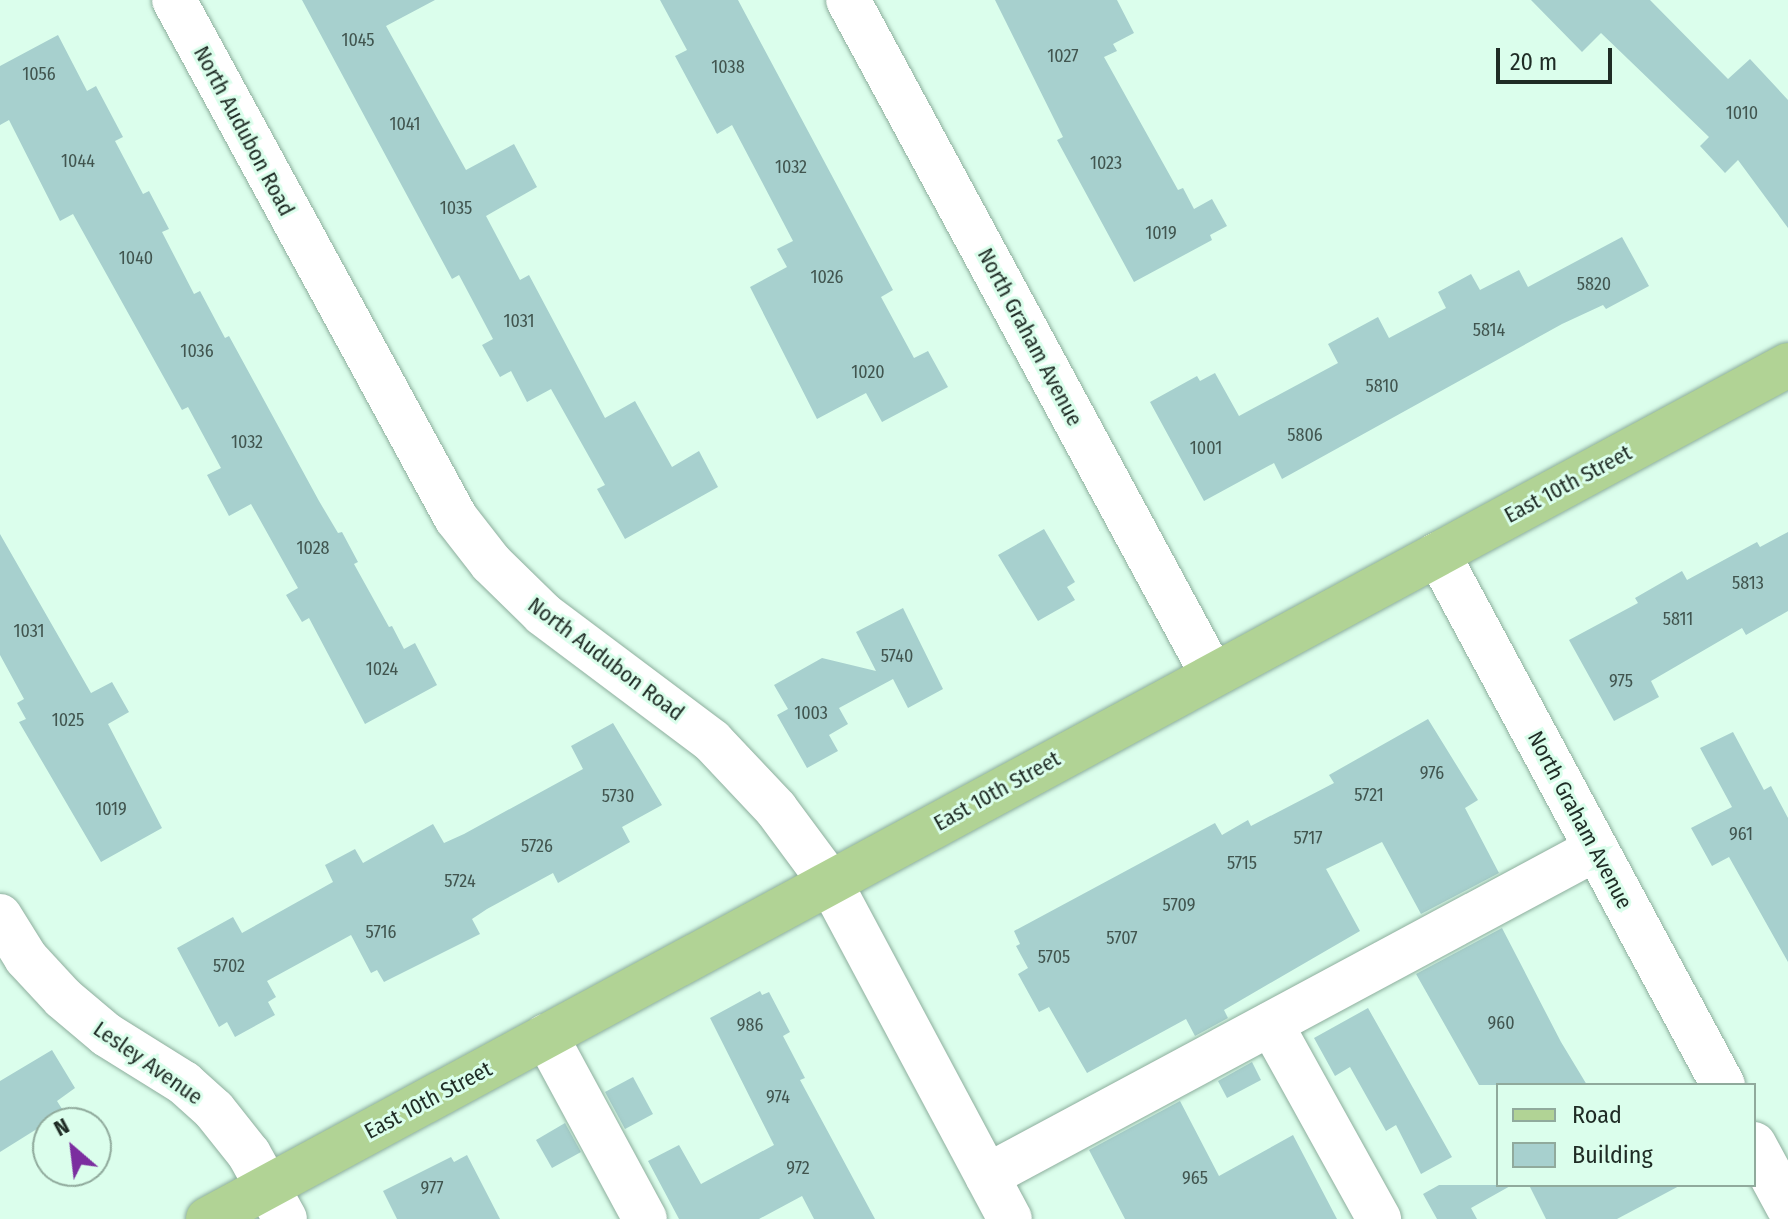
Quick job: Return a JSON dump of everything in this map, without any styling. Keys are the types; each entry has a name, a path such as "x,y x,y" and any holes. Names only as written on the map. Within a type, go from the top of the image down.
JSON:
{"main road":[{"name":"East 10th Street","path":"208,1219 276,1203 546,1036 1788,365"}],"street":[{"name":"North Audubon Road","path":"174,0 456,518 491,563 543,614 721,750 776,809 830,882 1010,1219"},
{"name":"North Graham Avenue","path":"848,0 1212,674"},
{"name":"North Graham Avenue","path":"1438,554 1722,1083"},
{"path":"987,1176 1596,849"},
{"name":"Lesley Avenue","path":"0,916 26,958 63,998 107,1035 184,1083 214,1110 249,1154 276,1203"},
{"path":"1271,1024 1379,1219"},
{"path":"546,1036 645,1219"},
{"path":"1756,1148 1788,1207"}],"building":[{"path":"302,0 435,0 386,26 466,170 514,144 537,187 486,216 520,280 529,275 605,418 635,401 672,467 699,451 718,487 625,539 597,489 605,485 551,389 527,402 511,371 500,377 482,345 493,339 459,275 452,279"},
{"path":"660,0 738,0 893,290 881,297 914,358 928,351 948,387 882,422 866,393 817,419 750,287 787,267 777,249 793,241 732,125 717,134 675,56 687,50"},
{"path":"995,0 1117,0 1134,33 1113,44 1117,51 1104,57 1178,190 1183,188 1194,209 1212,199 1227,226 1210,235 1212,240 1134,282 1057,140 1063,137"},
{"path":"1531,0 1650,0 1728,79 1750,59 1788,100 1788,228 1738,160 1725,173 1700,146 1709,137 1601,33 1582,52"},
{"path":"58,35 87,91 96,86 123,137 115,141 143,194 149,191 169,229 162,232 194,294 200,291 225,338 229,336 319,501 338,533 342,532 358,562 354,564 389,627 392,626 404,649 415,643 437,685 365,724 309,618 302,622 286,595 298,588 251,504 229,516 207,475 221,468 188,407 182,410 73,214 60,221 9,120 0,125 0,66"},
{"path":"1622,237 1649,286 1606,309 1603,305 1562,324 1282,479 1274,463 1204,501 1150,402 1197,376 1200,381 1215,373 1239,416 1338,363 1328,344 1378,317 1389,338 1446,308 1438,292 1471,274 1480,290 1519,270 1528,287"},
{"path":"1044,529 1075,582 1067,587 1075,600 1038,621 998,555"},
{"path":"1788,532 1788,611 1746,635 1742,628 1651,681 1659,697 1614,721 1569,640 1638,603 1635,598 1682,571 1687,580 1757,542 1760,547"},
{"path":"0,534 91,693 112,682 129,712 108,724 162,828 101,862 19,722 26,719 17,703 24,699 0,655"},
{"path":"903,608 943,689 908,708 893,679 839,708 848,724 829,735 838,751 807,768 777,715 788,709 774,685 822,658 876,671 856,632"},
{"path":"1428,719 1478,800 1465,808 1499,873 1421,914 1382,842 1326,869 1360,931 1224,1010 1228,1018 1195,1036 1186,1019 1087,1073 1049,1007 1039,1012 1018,974 1028,968 1016,946 1020,944 1014,931 1215,823 1222,835 1248,820 1251,826 1334,783 1329,775"},
{"path":"613,723 662,805 622,827 630,842 558,883 553,873 487,909 472,919 480,934 384,982 377,970 371,973 351,935 267,981 276,997 268,1002 275,1015 235,1037 227,1022 219,1027 177,948 233,917 242,933 333,882 325,865 355,849 363,863 433,824 444,843 464,834 583,769 571,746"},
{"path":"1733,732 1764,790 1771,786 1788,818 1788,962 1729,857 1712,866 1691,828 1732,807 1700,748"},
{"path":"1502,928 1586,1083 1479,1085 1416,974"},
{"path":"760,991 762,995 769,992 790,1032 783,1036 805,1078 800,1080 875,1219 814,1219 802,1196 759,1219 679,1219 648,1161 679,1145 701,1184 774,1145 710,1018"},
{"path":"1368,1008 1452,1157 1421,1174 1396,1125 1386,1131 1350,1067 1335,1076 1314,1038"},
{"path":"52,1050 75,1088 57,1101 61,1107 32,1107 32,1132 0,1152 0,1081"},
{"path":"1252,1062 1261,1080 1227,1098 1218,1081"},
{"path":"633,1077 653,1114 625,1129 605,1092"},
{"path":"1180,1101 1219,1176 1293,1135 1337,1219 1125,1219 1089,1150"},
{"path":"565,1123 581,1152 552,1168 536,1140"},
{"path":"467,1155 500,1219 397,1219 383,1191 451,1157 454,1162"},
{"path":"1439,1185 1508,1187 1471,1208 1477,1219 1437,1219 1423,1194"},
{"path":"1530,1187 1677,1187 1617,1219 1546,1219"}]}
